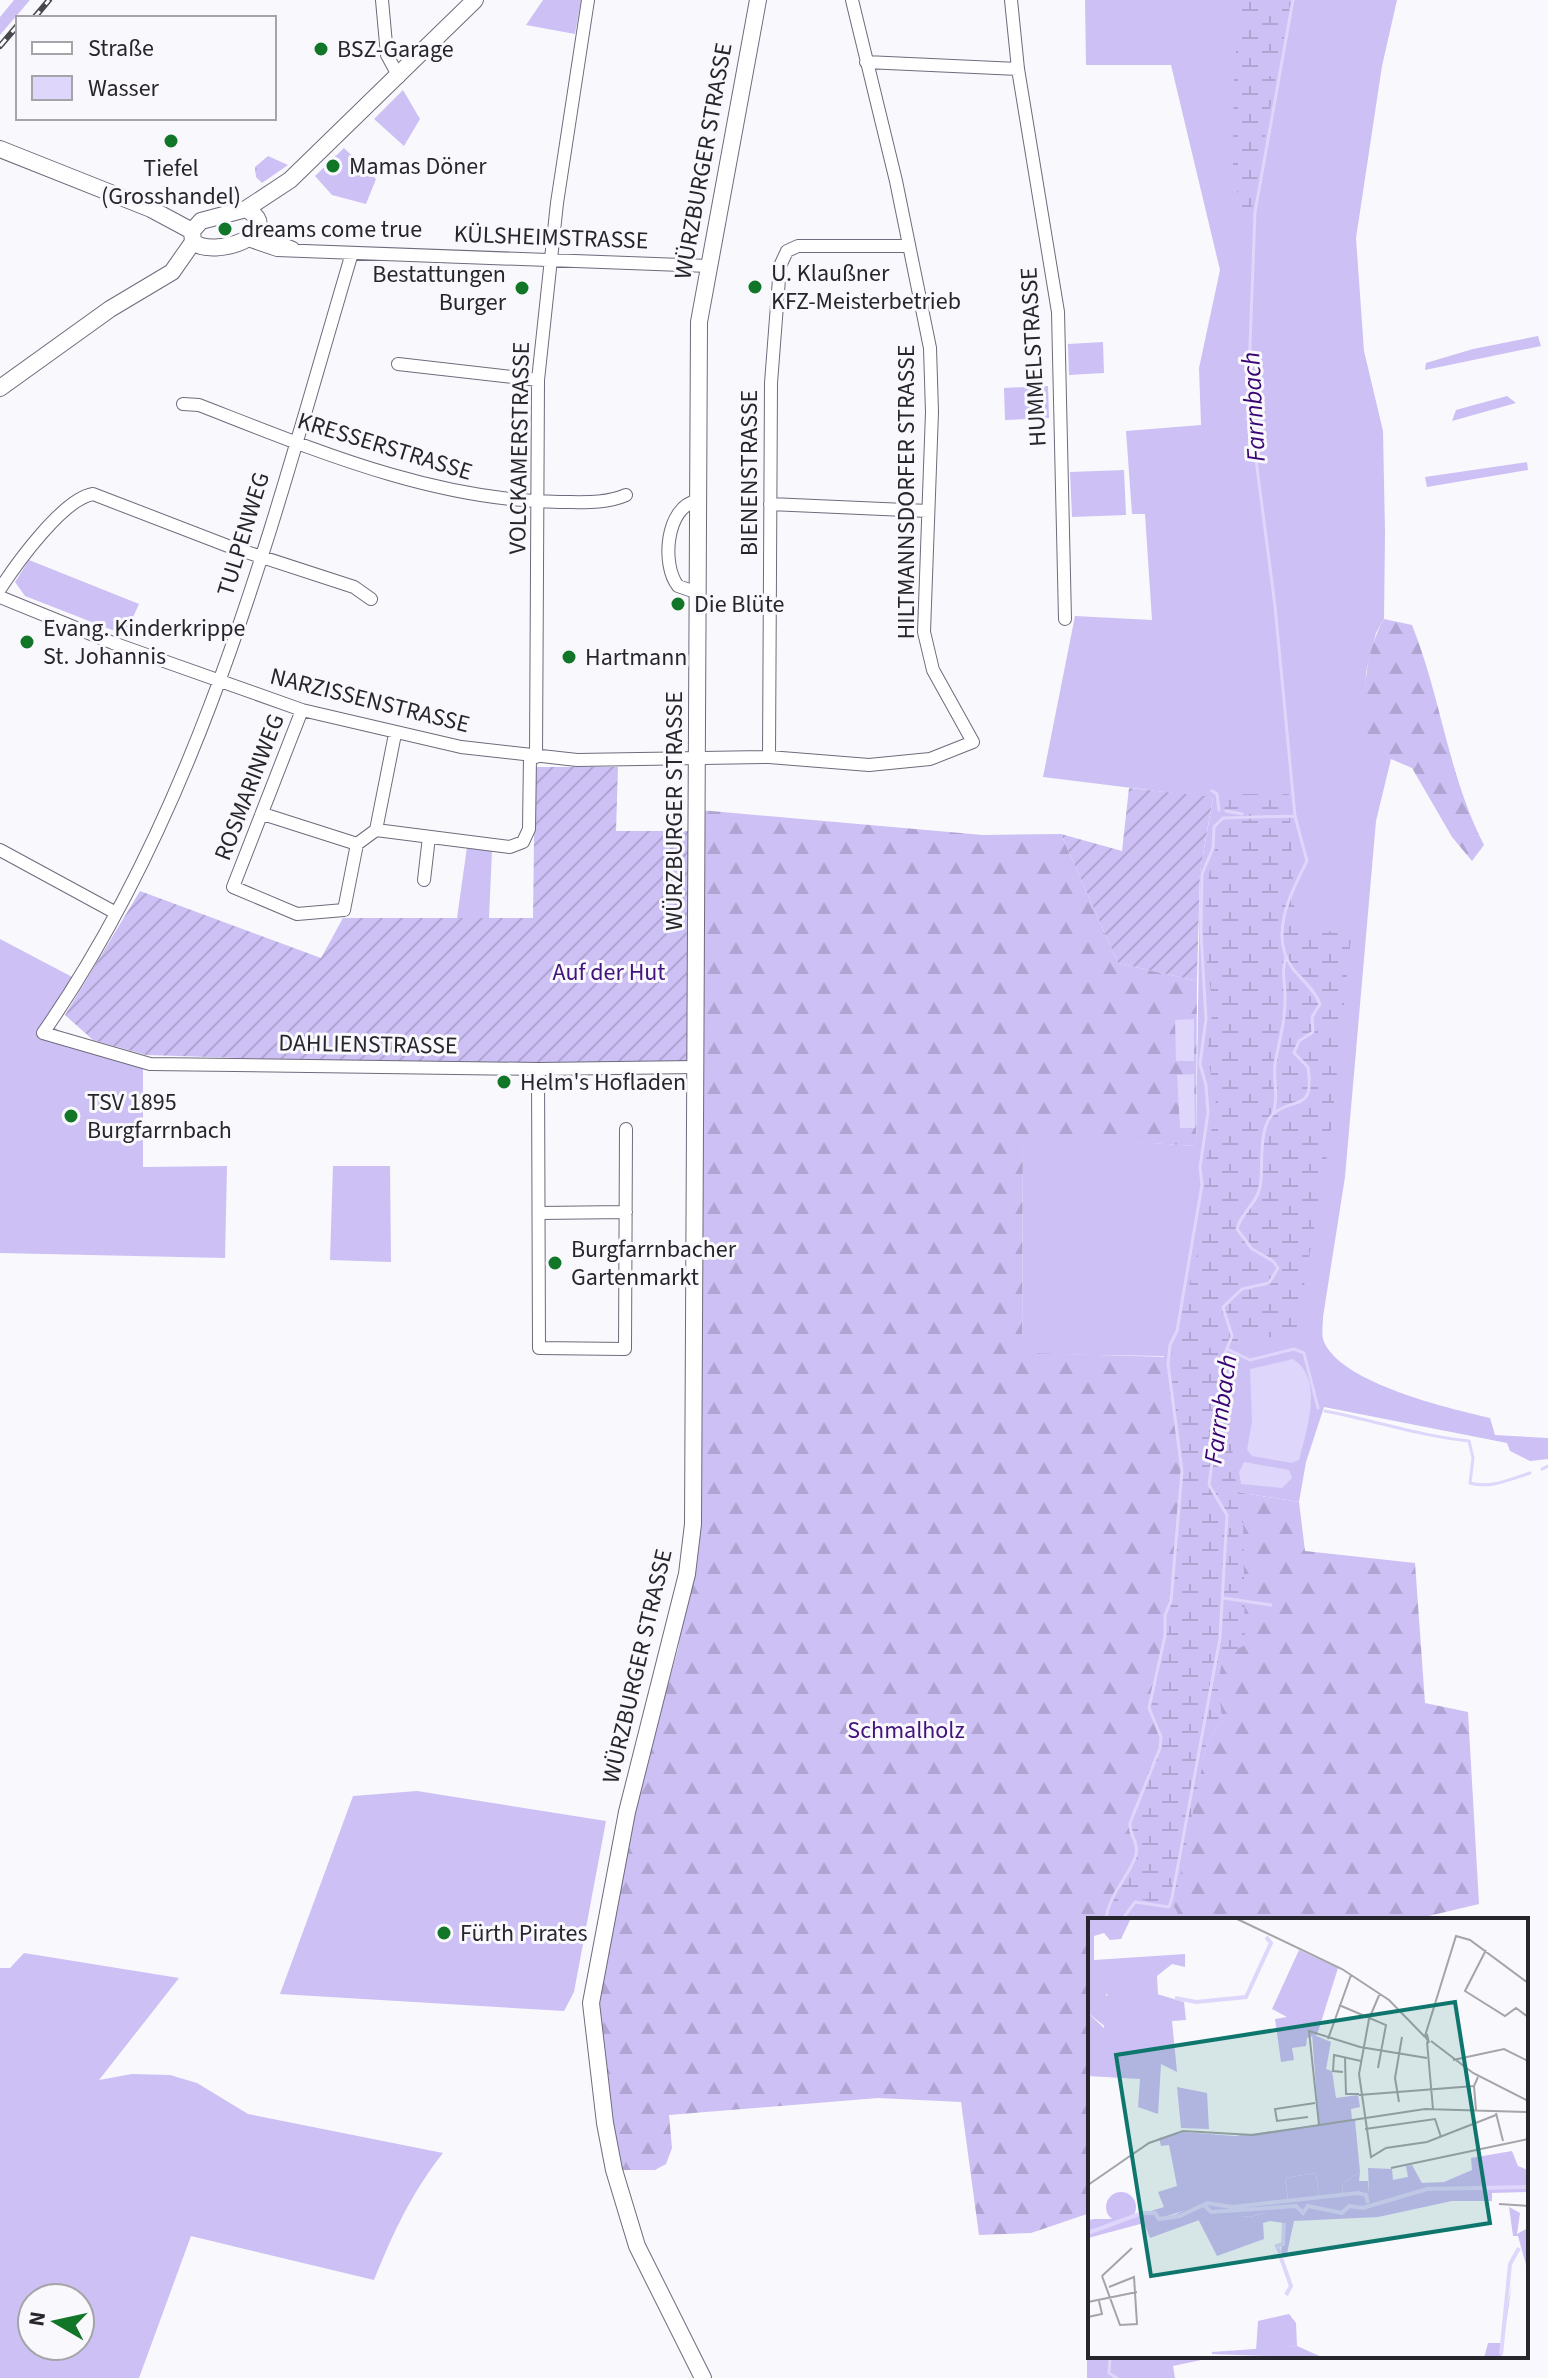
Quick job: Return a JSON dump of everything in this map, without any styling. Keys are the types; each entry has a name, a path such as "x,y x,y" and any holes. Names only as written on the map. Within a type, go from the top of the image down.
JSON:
{"street":[{"path":"382,0 387,55 399,77"},
{"path":"0,149 151,209 198,236 252,224 290,180 475,0"},
{"name":"VOLCKAMERSTRASSE","path":"429,837 510,847 523,842 529,829 539,502 538,380 588,0"},
{"name":"WÜRZBURGER STRASSE","path":"703,2378 637,2246 614,2170 595,2062 591,2003 627,1812 687,1574 693,1524 699,322 758,0"},
{"name":"HILTMANNSDORFER STRASSE","path":"852,0 930,348 932,412 923,620 926,643 946,699 973,742"},
{"name":"HUMMELSTRASSE","path":"1011,0 1018,69 1058,312 1065,619"},
{"path":"866,62 1018,69"},
{"path":"0,388 112,308 172,272 198,236 252,224"},
{"name":"KÜLSHEIMSTRASSE","path":"252,224 277,250 552,257 709,266"},
{"name":"BIENENSTRASSE","path":"769,757 774,317 780,266 787,251 798,246 909,246"},
{"name":"TULPENWEG","path":"43,1033 96,954 159,829 217,681 260,557 352,253"},
{"path":"398,364 538,380"},
{"name":"KRESSERSTRASSE","path":"183,404 199,405 295,442 458,494 539,502 603,502 626,495"},
{"path":"0,589 17,562 75,501 93,494 260,557 354,587 371,599"},
{"path":"697,501 683,506 674,521 670,569 678,586 698,593"},
{"path":"770,504 928,511"},
{"name":"NARZISSENSTRASSE","path":"0,597 217,681 302,710 395,734 533,756 769,757 869,765 901,764 930,759 973,742"},
{"name":"ROSMARINWEG","path":"302,710 233,887 297,914 344,910 357,844"},
{"path":"263,814 357,844 376,830 395,734"},
{"path":"376,830 429,837 424,880"},
{"path":"0,850 116,913"},
{"name":"DAHLIENSTRASSE","path":"43,1033 150,1064 538,1069 697,1067"},
{"path":"538,1069 539,1348 625,1349 626,1129"},
{"path":"539,1213 626,1212"}],"green space":[{"path":"14,0 30,0 0,35 0,17"},
{"path":"543,0 581,0 575,34 526,25"},
{"path":"1085,0 1397,0 1382,66 1356,238 1364,351 1383,431 1385,533 1384,619 1376,633 1366,672 1365,730 1391,759 1376,821 1345,1177 1323,1317 1323,1336 1335,1357 1374,1382 1424,1401 1490,1418 1495,1435 1548,1438 1548,1459 1530,1461 1510,1451 1507,1443 1324,1407 1306,1462 1299,1502 1237,1492 1243,1513 1245,1645 1218,1683 1222,1720 1207,1741 1175,1906 1180,1918 1106,1918 1171,1601 1178,1515 1164,1356 1022,1354 1023,1134 1196,1146 1200,872 1213,798 1043,777 1075,616 1152,620 1145,514 1132,514 1126,431 1201,425 1199,368 1220,270 1171,65 1086,65"},
{"path":"1239,0 1291,0 1278,70 1235,71"},
{"path":"1276,76 1252,208 1243,227 1233,167 1234,77"},
{"path":"403,90 420,119 404,146 374,119"},
{"path":"344,148 376,179 366,204 332,195 315,176"},
{"path":"268,156 288,165 262,183 256,177 255,167"},
{"path":"1538,336 1541,346 1425,370 1426,363 1473,349"},
{"path":"1103,342 1104,373 1069,375 1068,344"},
{"path":"1048,386 1049,418 1005,420 1004,388"},
{"path":"1507,396 1516,403 1452,421 1456,410"},
{"path":"1527,462 1528,470 1427,487 1425,477"},
{"path":"1124,470 1126,515 1072,517 1070,472"},
{"path":"29,560 139,604 125,635 25,596 15,582"},
{"path":"1384,619 1412,625 1422,652 1453,764 1484,845 1472,861 1452,837 1412,768 1391,759 1365,731 1365,687 1369,659"},
{"name":"Auf der Hut","path":"535,767 618,767 616,831 699,831 703,1066 480,1066 146,1055 93,1040 65,1015 140,891 321,958 343,918 533,918"},
{"path":"1129,788 1213,797 1200,872 1197,981 1118,963 1061,834 1122,851"},
{"path":"1228,794 1289,794 1295,922 1351,937 1330,1139 1296,1331 1242,1344 1210,1339 1171,1354 1201,1240 1206,1160 1216,1104 1207,1053 1213,1007 1203,933 1209,875"},
{"name":"Schmalholz","path":"700,810 983,835 1061,834 1118,963 1197,981 1196,1146 1023,1135 1022,1353 1171,1357 1168,1364 1182,1471 1171,1601 1165,1615 1165,1636 1149,1708 1161,1737 1160,1748 1130,1824 1137,1850 1133,1863 1111,1902 1106,1918 1088,1918 1088,2214 1031,2233 979,2235 961,2102 878,2098 669,2115 672,2148 666,2164 655,2170 614,2170 596,2003 629,1821 678,1649 699,1524"},
{"path":"467,847 492,850 489,918 457,918"},
{"name":"TSV 1895 Burgfarrnbach","path":"0,939 76,979 48,1023 86,1049 143,1067 143,1167 227,1166 225,1258 0,1253"},
{"path":"333,1166 390,1166 391,1262 330,1260"},
{"path":"1215,1346 1221,1349 1237,1492 1243,1513 1245,1645 1223,1657 1218,1683 1222,1720 1207,1741 1174,1906 1133,1898 1106,1916 1136,1853 1130,1823 1160,1748 1161,1737 1149,1708 1165,1636 1165,1615 1171,1601 1182,1471 1169,1357 1186,1357"},
{"path":"1237,1492 1299,1502 1305,1551 1415,1563 1425,1703 1468,1712 1479,1904 1420,1918 1180,1918 1174,1906 1207,1741 1222,1720 1218,1683 1220,1658 1241,1566 1242,1518"},
{"name":"Fürth Pirates","path":"417,1791 606,1821 574,1992 564,2011 280,1994 353,1796"},
{"path":"24,1953 179,1978 99,2080 132,2074 170,2075 197,2083 248,2114 443,2153 404,2214 374,2280 191,2236 139,2378 0,2378 0,1968 10,1968"},
{"path":"1087,2214 1088,2358 1211,2358 1173,2366 1175,2378 1087,2378"}],"water":[{"path":"1194,1019 1194,1061 1176,1061 1175,1020"},
{"path":"1194,1074 1195,1128 1180,1128 1177,1075"},
{"path":"1293,1359 1303,1368 1311,1392 1309,1421 1299,1460 1292,1463 1252,1456 1247,1450 1252,1421 1250,1369"},
{"path":"1244,1462 1289,1470 1292,1478 1282,1488 1241,1484 1239,1472"}],"waterway":[{"name":"Farrnbach","path":"1123,1918 1135,1902 1169,1907 1172,1898 1220,1638 1227,1515 1209,1485 1220,1404 1221,1363 1232,1336 1223,1307 1242,1289 1269,1283 1278,1268 1273,1261 1252,1249 1237,1229 1258,1193 1263,1139 1268,1121 1273,1114 1306,1097 1308,1067 1294,1053 1299,1041 1313,1032 1312,1017 1320,1004 1293,969 1282,943 1282,928 1289,900 1307,861 1295,816 1275,606 1248,398 1255,212 1293,0"},
{"path":"1212,791 1217,794 1219,810"},
{"path":"1226,811 1242,814"},
{"name":"Farrnbach","path":"1106,1918 1111,1902 1136,1855 1130,1823 1160,1748 1161,1737 1149,1708 1165,1636 1165,1615 1171,1601 1182,1471 1168,1364 1170,1345 1177,1331 1202,1185 1200,1167 1208,1113 1206,1085 1200,1064 1206,1019 1201,933 1202,874 1213,848 1214,827 1223,818 1294,816"},
{"path":"1273,1114 1276,1101 1275,1064 1284,1013 1283,972 1286,958"},
{"path":"1227,1349 1250,1360 1294,1349 1304,1353 1318,1408"},
{"path":"1325,1411 1469,1441 1473,1458 1470,1483 1493,1484 1530,1473"},
{"path":"1542,1469 1548,1466"},
{"path":"1223,1598 1271,1605"},
{"name":"Farrnbach","path":"1112,2358 1109,2373 1117,2378"}],"railway":[{"path":"36,16 49,0"},
{"path":"0,46 16,27"}],"place":[{"name":"BSZ-Garage","path":"321,49"},
{"name":"Tiefel (Grosshandel)","path":"171,141"},
{"name":"Mamas Döner","path":"333,166"},
{"name":"dreams come true","path":"225,229"},
{"name":"U. Klaußner KFZ-Meisterbetrieb","path":"755,287"},
{"name":"Bestattungen Burger","path":"522,288"},
{"name":"Die Blüte","path":"678,604"},
{"name":"Evang. Kinderkrippe St. Johannis","path":"27,642"},
{"name":"Hartmann","path":"569,657"},
{"name":"Helm's Hofladen","path":"504,1082"},
{"name":"TSV 1895 Burgfarrnbach","path":"71,1116"},
{"name":"Burgfarrnbacher Gartenmarkt","path":"555,1263"},
{"name":"Fürth Pirates","path":"444,1933"}]}
